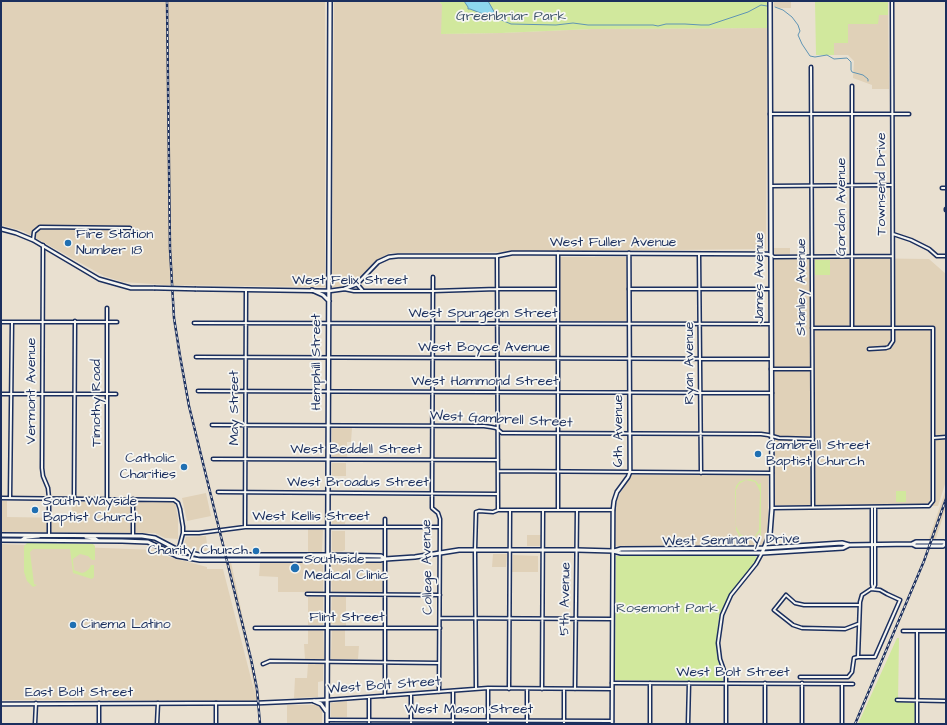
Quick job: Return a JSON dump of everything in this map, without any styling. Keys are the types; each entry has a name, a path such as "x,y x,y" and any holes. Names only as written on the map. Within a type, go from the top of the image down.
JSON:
{"main road":[{"name":"Hemphill Street","path":"327,724 330,1"},
{"name":"James Avenue","path":"762,553 770,534 772,508 770,1"},
{"path":"312,290 323,295 329,301"},
{"name":"West Seminary Drive","path":"1,535 133,535 155,538 178,550 191,554 328,554 381,556 385,559"},
{"path":"1,540 22,540 40,535"},
{"path":"78,535 94,538 98,541 100,538 113,535"},
{"path":"122,540 130,539 133,535"},
{"name":"West Seminary Drive","path":"22,540 122,540 148,542 177,556 200,560 380,560 475,550 577,550 613,551 621,553 762,553 843,548 849,545"},
{"name":"West Seminary Drive","path":"613,551 621,549 765,548 842,543 849,545 944,542 945,544"},
{"path":"724,548 724,553"},
{"path":"278,560 280,554"},
{"path":"314,701 321,704 327,712"}],"street":[{"name":"Townsend Drive","path":"869,350 889,347 893,341 891,185 892,1"},
{"name":"Stanley Avenue","path":"811,67 813,507"},
{"name":"Gordon Avenue","path":"852,86 852,328"},
{"path":"770,114 909,114"},
{"path":"771,186 891,185"},
{"path":"33,240 34,232 40,227 130,228"},
{"name":"West Felix Street","path":"1,229 16,233 43,245 99,279 124,286 143,288 329,291 344,289 354,291 558,289"},
{"path":"892,234 911,240 929,249 938,256 946,256"},
{"name":"Vermont Avenue","path":"43,245 42,468 43,476 48,488 49,535"},
{"name":"West Fuller Avenue","path":"344,289 357,284 372,267 378,262 389,257 497,256 518,253 767,254 774,257 892,256"},
{"path":"558,253 558,510"},
{"name":"6th Avenue","path":"612,722 613,510 618,492 630,472 629,253"},
{"name":"Ryan Avenue","path":"699,254 701,473"},
{"path":"497,256 498,510"},
{"name":"College Avenue","path":"433,277 432,508 439,516 440,527 439,692"},
{"path":"357,284 362,290"},
{"path":"629,289 771,289"},
{"name":"May Street","path":"245,527 246,290"},
{"name":"Timothy Road","path":"107,308 107,499"},
{"path":"1,322 117,322"},
{"path":"10,498 12,322"},
{"path":"74,499 75,322"},
{"name":"West Spurgeon Street","path":"194,323 771,324"},
{"path":"772,508 927,506 933,501 933,328 812,328"},
{"name":"West Boyce Avenue","path":"196,357 771,359"},
{"path":"772,369 812,369"},
{"name":"West Hammond Street","path":"198,391 772,393"},
{"path":"1,394 116,394"},
{"name":"West Gambrell Street","path":"212,425 491,427 496,428 502,433 762,434 779,438 813,438"},
{"path":"934,438 946,437"},
{"name":"West Beddell Street","path":"213,459 498,460"},
{"path":"498,471 772,473"},
{"name":"West Broadus Street","path":"218,492 498,494"},
{"path":"1,498 174,500 178,503 180,509 183,533 177,556"},
{"path":"133,499 133,535"},
{"path":"873,507 873,589"},
{"path":"476,689 475,550 477,512 493,512 498,510 613,510"},
{"path":"509,689 510,510"},
{"path":"542,689 543,510"},
{"name":"5th Avenue","path":"575,689 578,510"},
{"path":"385,519 385,696"},
{"name":"West Kellis Street","path":"183,533 199,534 245,527 440,527"},
{"path":"873,544 875,560 875,585 873,589"},
{"path":"726,724 726,676 720,659 718,643 722,614 731,595 756,564 762,553"},
{"path":"800,677 848,677 852,672 853,660 855,657 858,657 875,657 900,600 880,590 873,589 868,590 862,595 859,606 858,657"},
{"path":"307,594 440,595"},
{"path":"858,624 845,629 802,628 793,625 774,610 786,595 795,603 804,606 859,606"},
{"path":"440,618 612,619"},
{"name":"Flint Street","path":"255,628 440,628"},
{"path":"903,630 946,631"},
{"path":"917,631 917,724"},
{"path":"263,664 270,661 439,663"},
{"name":"West Bolt Street","path":"612,682 853,684"},
{"path":"650,683 650,724"},
{"path":"688,724 689,683"},
{"path":"765,683 765,724"},
{"path":"802,683 802,724"},
{"path":"842,684 842,724"},
{"path":"488,688 488,724"},
{"name":"West Bolt Street","path":"158,703 264,703 314,701 488,688 612,689"},
{"path":"527,689 527,724"},
{"path":"564,689 564,724"},
{"path":"453,691 453,724"},
{"path":"411,694 411,724"},
{"path":"369,697 369,724"},
{"path":"897,700 946,701"},
{"path":"35,724 36,703"},
{"path":"99,703 99,724"},
{"path":"157,724 158,703"},
{"name":"East Bolt Street","path":"1,704 158,703"},
{"path":"216,703 216,724"},
{"name":"West Mason Street","path":"327,720 564,720 612,722"}],"shaded area":[{"path":"1,1 325,1 325,287 167,285 123,282 104,276 23,231 1,225"},
{"path":"334,1 439,1 442,5 442,34 592,29 767,28 766,249 390,253 377,260 353,283 338,288 332,287"},
{"path":"774,1 791,1 791,8 780,8 774,6"},
{"path":"878,15 888,15 889,89 872,89 872,85 853,78 854,61 848,55 834,55 834,43 848,43 848,24 878,24"},
{"path":"774,248 790,248 790,255 774,255"},
{"path":"560,257 626,257 626,321 560,321"},
{"path":"774,259 929,259 946,274 946,481 938,506 775,505"},
{"path":"332,428 352,428 351,442 347,442 347,457 332,457"},
{"path":"332,463 346,463 346,476 332,476"},
{"path":"631,475 768,475 768,519 766,536 762,545 615,546 615,508 617,499"},
{"path":"946,489 946,508 935,541 928,541"},
{"path":"206,493 211,516 187,521 182,498"},
{"path":"1,501 7,501 7,517 71,518 72,502 175,502 178,519 178,539 165,538 155,533 1,532"},
{"path":"331,515 346,515 345,524 332,524"},
{"path":"308,529 323,530 322,552 308,552"},
{"path":"332,531 345,531 345,550 335,552 332,550"},
{"path":"527,535 541,535 540,546 527,546"},
{"path":"206,536 208,552 183,548 186,537"},
{"path":"1,544 155,550 169,557 207,567 207,569 223,569 255,694 250,664 226,563 231,562 260,701 1,700"},
{"path":"493,554 507,554 506,567 492,567"},
{"path":"513,555 538,556 538,572 512,572"},
{"path":"260,563 322,563 323,592 278,592 278,577 259,576"},
{"path":"333,563 382,563 383,592 332,592 331,565"},
{"path":"308,597 323,597 323,625 308,625"},
{"path":"332,597 346,597 346,626 331,624"},
{"path":"332,629 345,629 345,646 359,646 358,659 331,659"},
{"path":"308,630 323,630 324,659 305,659 304,644 308,644"},
{"path":"308,664 323,664 323,681 318,682 318,697 294,698 295,678 307,678"},
{"path":"347,701 347,717 331,717 331,703"},
{"path":"287,705 318,705 322,708 322,724 287,724"}],"green space":[{"name":"Greenbriar Park","path":"439,1 767,1 767,28 592,29 441,34 442,5"},
{"path":"815,1 888,1 888,15 879,15 878,24 848,24 848,43 834,43 834,55 816,55"},
{"path":"815,260 830,260 830,275 815,275"},
{"path":"750,479 756,481 759,485 761,483 761,537 760,532 754,538 748,539 740,537 736,530 735,492 736,486 740,481","holes":["746,480 755,482 760,492 759,530 755,536 748,538 740,534 736,526 736,490 739,484"]},
{"path":"896,491 906,491 906,502 896,502"},
{"path":"27,543 93,544 95,546 95,560 80,554 73,559 73,562 74,570 82,573 89,569 91,565 94,565 94,577 92,579 73,573 70,549 33,549 30,552 34,584 37,585 33,587 27,581 24,572 24,546"},
{"name":"Rosemont Park","path":"756,554 757,559 729,596 719,617 716,643 723,681 615,680 616,556"},
{"path":"897,638 899,638 898,702 915,703 915,724 858,724"}],"water":[{"path":"464,1 488,1 496,15 495,17 491,17 468,9"}],"waterway":[{"path":"496,17 511,24 556,25 573,23 588,25 709,25 748,12 761,5 767,6"},
{"path":"775,7 783,10 792,17 798,25 800,31 798,35 810,56 815,57 827,55 834,59 847,58 851,62 852,72 863,75 868,79 868,81"}],"railway":[{"path":"167,1 170,249 174,318 189,406 251,659 257,689 260,724"},
{"path":"855,724 924,561 946,499"}],"place":[{"name":"Fire Station Number 18","path":"68,243"},
{"name":"Gambrell Street Baptist Church","path":"758,454"},
{"name":"Catholic Charities","path":"184,467"},
{"name":"South Wayside Baptist Church","path":"35,510"},
{"name":"Charity Church","path":"256,551"},
{"name":"Southside Medical Clinic","path":"295,568"},
{"name":"Cinema Latino","path":"73,625"}]}
